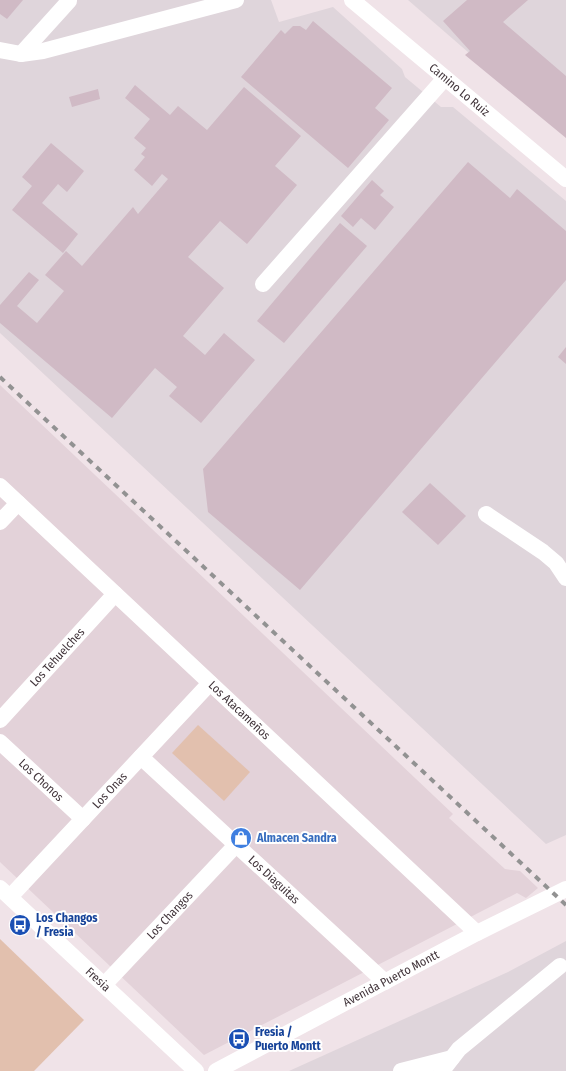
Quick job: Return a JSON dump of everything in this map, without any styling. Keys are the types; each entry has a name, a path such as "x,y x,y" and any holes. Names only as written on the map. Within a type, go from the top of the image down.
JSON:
{"street":[{"path":"0,50 22,54 43,51 236,0"},
{"name":"Camino Lo Ruiz","path":"352,0 566,180"},
{"path":"22,54 69,1"},
{"path":"263,284 446,78"},
{"name":"Los Atacameños","path":"0,486 477,933"},
{"path":"0,522 18,503"},
{"path":"486,514 543,552 556,563 566,578"},
{"name":"Los Tehuelches","path":"0,720 116,594"},
{"name":"Los Onas","path":"5,892 83,819 210,683"},
{"name":"Los Chonos","path":"0,742 83,819"},
{"name":"Los Diaguitas","path":"141,757 385,982"},
{"name":"Los Changos","path":"104,985 236,844"},
{"name":"Avenida Puerto Montt","path":"216,1071 477,933 566,889"},
{"name":"Fresia","path":"5,892 196,1071"},
{"path":"442,1071 459,1049 560,966"},
{"path":"402,1071 452,1058"}],"shaded area":[{"path":"0,0 271,0 279,22 333,7 402,69 405,77 441,107 453,107 566,201 566,835 546,844 0,333"},
{"path":"408,0 566,0 566,137"},
{"path":"0,385 453,814 449,818 505,869 520,871 538,888 526,898 517,893 204,1055 0,862"},
{"path":"198,725 250,772 224,801 172,753"},
{"path":"0,939 84,1020 34,1071 0,1071"},
{"path":"566,941 566,1071 289,1071 508,972"}],"building":[{"path":"0,0 23,0 7,19 0,14"},
{"path":"467,0 528,0 503,22 566,76 566,138 465,55 470,51 443,21"},
{"path":"313,21 392,88 375,108 389,120 348,168 241,77 281,30 285,34 293,26 300,26 306,30"},
{"path":"135,85 170,115 178,106 207,130 244,87 301,136 275,166 297,185 247,244 220,221 188,257 224,288 183,336 205,355 224,333 255,360 201,423 169,396 177,387 155,368 112,418 0,323 0,305 29,272 39,280 17,306 37,323 64,291 45,275 66,251 82,266 133,207 138,214 168,179 162,174 152,186 134,170 145,157 141,154 146,148 134,138 150,119 125,98"},
{"path":"98,89 100,99 72,107 69,97"},
{"path":"51,143 84,171 67,192 58,184 42,203 78,234 63,253 12,210 32,186 22,177"},
{"path":"468,162 510,198 517,189 566,231 566,280 300,590 208,512 203,469"},
{"path":"372,180 384,191 380,195 394,207 375,230 361,218 353,227 341,216"},
{"path":"340,223 367,246 284,343 257,321"},
{"path":"566,347 566,364 558,357"},
{"path":"430,483 466,516 438,545 402,512"}],"railway":[{"path":"0,377 566,905"}],"place":[{"name":"Almacen Sandra","path":"241,838"},
{"name":"Los Changos / Fresia","path":"20,925"},
{"name":"Fresia / Puerto Montt","path":"239,1039"}]}
